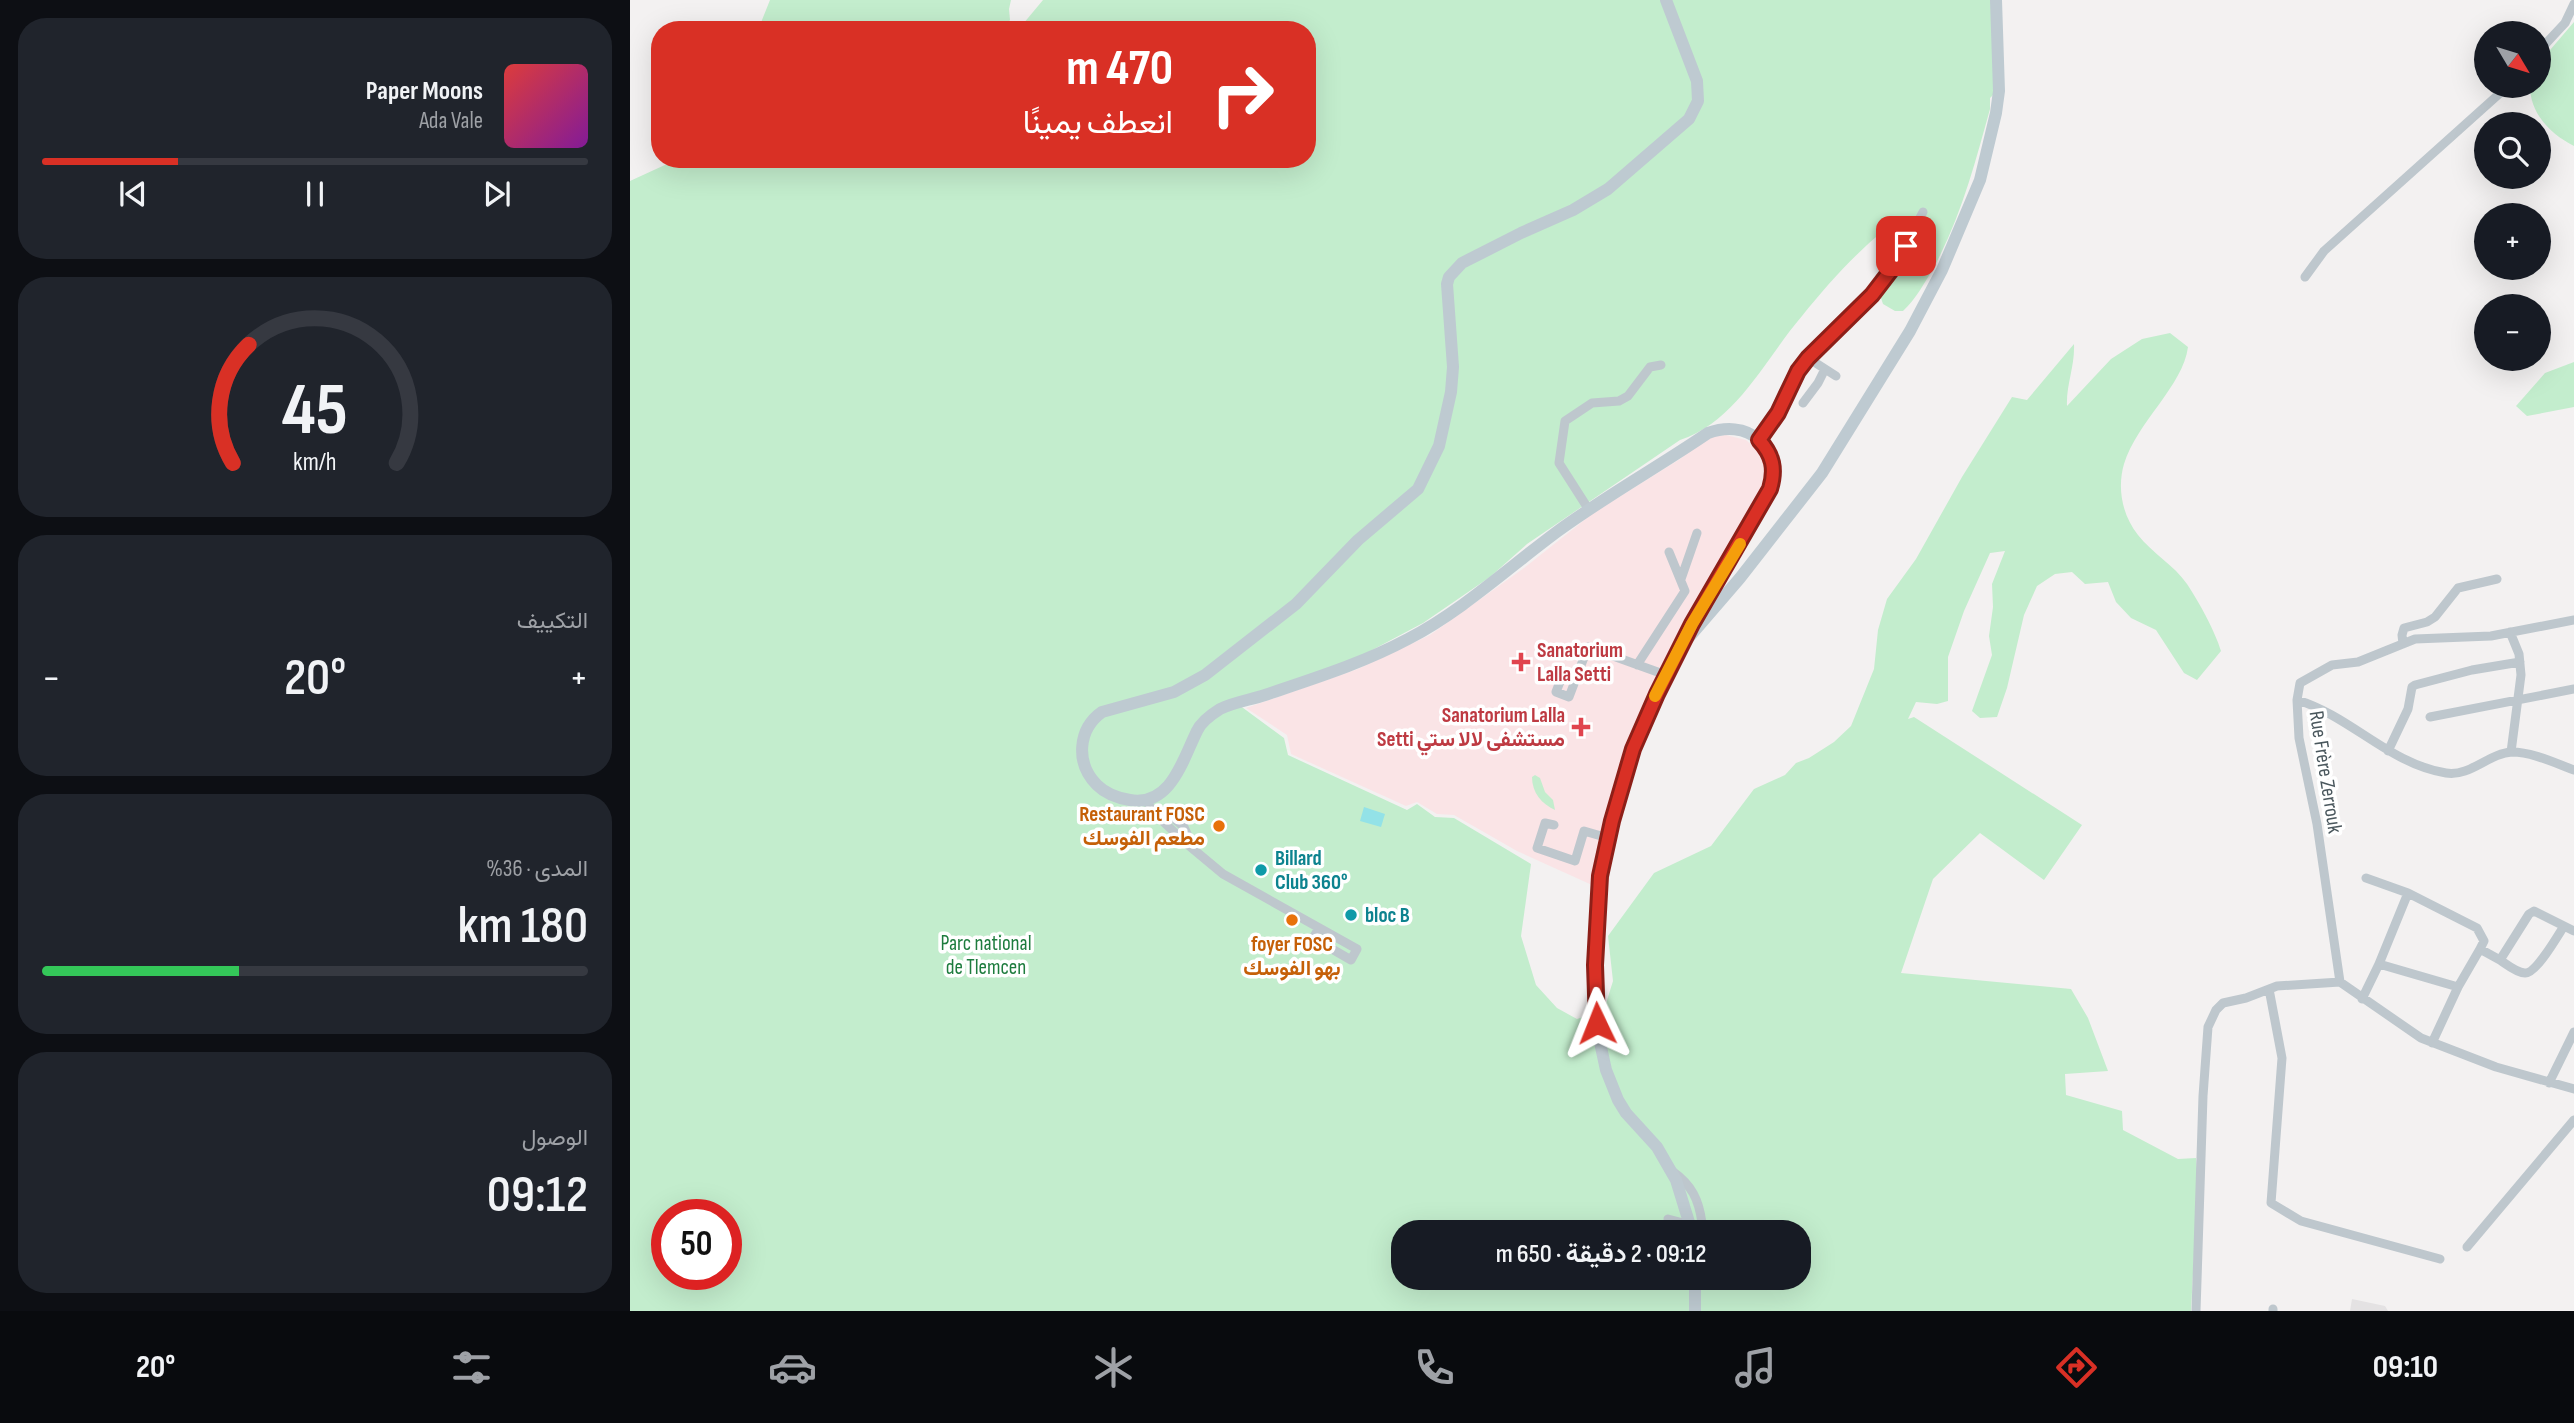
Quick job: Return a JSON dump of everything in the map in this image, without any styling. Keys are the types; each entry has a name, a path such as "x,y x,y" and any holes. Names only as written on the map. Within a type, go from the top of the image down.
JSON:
{"main road":[{"path":"1666,0 1697,81 1699,92 1696,109 1678,131 1601,195 1462,263 1453,272 1447,284 1453,367 1451,392 1439,446 1418,489 1358,540 1296,604 1205,675 1174,692 1102,712 1088,724 1082,738 1082,747 1086,767 1094,783 1119,798 1146,800 1156,795 1175,777 1184,764 1198,730 1220,709 1353,666 1429,628 1589,510 1708,433 1725,429 1739,430 1759,440 1771,456 1774,467 1770,489 1703,604 1666,675 1633,749 1600,876 1595,965 1597,1023 1606,1070 1626,1113 1657,1147 1671,1171 1682,1194 1689,1220"},
{"path":"1684,643 1740,578 1822,473 1910,331 1942,270 1980,180 1996,113 1999,91 1996,0"},
{"path":"1695,1290 1695,1311"}],"street":[{"path":"2552,37 2565,23 2574,4"},
{"path":"2305,277 2324,251 2495,98"},
{"path":"1759,440 1778,413 1798,371 1877,289 1895,265 1923,212"},
{"path":"1808,358 1836,376"},
{"path":"1589,510 1559,463 1565,421 1592,403 1619,401 1628,396 1650,367 1661,365"},
{"path":"1803,402 1825,369"},
{"path":"1681,579 1697,533"},
{"path":"1637,664 1685,592 1670,552"},
{"path":"2403,644 2404,628 2435,617 2458,588 2497,579"},
{"path":"2297,701 2300,683 2332,665 2358,662 2415,639 2459,639 2574,620"},
{"path":"2510,632 2520,662 2519,700 2511,752 2574,770"},
{"path":"1576,678 1588,647 1666,675"},
{"path":"2388,751 2407,709 2412,687 2472,670 2520,662"},
{"path":"2430,718 2574,689"},
{"name":"Rue Frère Zerrouk","path":"2340,982 2317,824 2302,758 2297,701 2328,712 2396,756 2447,773 2463,771 2511,752"},
{"path":"1146,800 1184,842 1223,874 1357,949 1351,960 1313,938 1319,928"},
{"path":"1554,825 1545,822 1537,848 1575,861 1584,831 1608,838"},
{"path":"2366,878 2408,894 2477,928 2484,940 2432,1043"},
{"path":"2362,999 2408,894"},
{"path":"2500,960 2529,914 2534,911 2574,931"},
{"path":"2480,949 2524,973 2529,973 2539,964 2564,926"},
{"path":"2379,964 2458,987"},
{"path":"2196,1311 2208,1027 2222,1003 2246,998 2277,986 2340,982 2421,1038 2496,1067 2574,1089"},
{"path":"2269,989 2282,1058 2271,1203 2301,1222 2344,1231 2440,1259"},
{"path":"2549,1083 2574,1032"},
{"path":"2467,1247 2574,1120"}],"shaded area":[{"name":"Sanatorium Lalla Setti","path":"1726,435 1746,440 1757,450 1765,460 1766,483 1755,508 1700,600 1604,832 1592,885 1517,851 1454,815 1437,814 1417,802 1406,806 1291,754 1287,735 1246,708 1358,669 1430,635 1524,568 1592,514 1712,437"},
{"path":"2352,1299 2385,1306 2388,1311 2350,1311"}],"green space":[{"path":"770,0 1011,0 1009,21 762,21"},
{"name":"Parc national de Tlemcen","path":"1043,0 1993,0 1993,95 1990,98 1990,109 1979,149 1944,248 1920,290 1903,311 1895,311 1883,304 1880,295 1895,275 1892,237 1883,231 1831,282 1734,404 1718,419 1680,440 1527,544 1490,577 1423,623 1359,657 1235,702 1284,738 1288,755 1407,810 1417,804 1435,817 1454,818 1531,864 1521,936 1536,985 1557,1008 1577,1019 1604,1010 1613,981 1608,936 1654,873 1711,846 1754,789 1785,775 1796,763 1834,742 1851,726 1874,669 1878,630 1887,599 1916,559 1962,477 2012,397 2027,400 2074,344 2067,406 2111,359 2142,339 2170,333 2188,347 2184,362 2178,376 2130,449 2122,473 2122,501 2128,519 2138,535 2187,584 2221,651 2197,680 2184,673 2156,630 2131,618 2116,602 2108,582 2085,584 2072,572 2055,574 2037,586 2024,615 2007,688 1997,717 1980,718 1972,711 1992,655 1989,636 1993,607 1992,584 2005,551 1990,553 1964,611 1948,657 1948,701 1937,704 1916,702 1908,719 1914,717 2082,825 2044,880 1980,833 1933,879 1901,973 2071,989 2088,1018 2108,1071 2065,1074 2066,1095 2122,1111 2123,1130 2178,1159 2196,1158 2198,1180 2191,1311 630,1311 630,181 658,168 1316,168 1316,21 1026,21"},
{"path":"2574,22 2574,146 2551,130 2551,112 2537,112 2532,98 2552,98 2552,48"},
{"path":"2574,362 2574,407 2527,416 2516,406 2545,373"},
{"path":"1535,775 1540,778 1545,792 1553,800 1555,810 1546,805 1536,793 1532,783 1532,777"}],"water":[{"path":"1364,807 1385,814 1381,827 1360,821"}],"slow traffic":[{"path":"1655,696 1703,604 1740,544"}],"place":[{"name":"Sanatorium Lalla Setti","path":"1521,662"},
{"name":"Sanatorium Lalla Setti مستشفى لالا ستي","path":"1581,727"},
{"name":"Restaurant FOSC مطعم الفوسك","path":"1219,826"},
{"name":"Billard Club 360°","path":"1261,870"},
{"name":"bloc B","path":"1351,915"},
{"name":"foyer FOSC بهو الفوسك","path":"1292,920"}],"route":[{"path":"1597,1023 1595,965 1600,876 1620,789 1633,749 1692,624 1770,489 1774,467 1771,456 1759,440 1778,413 1798,371 1818,345 1872,295 1906,246"}]}
